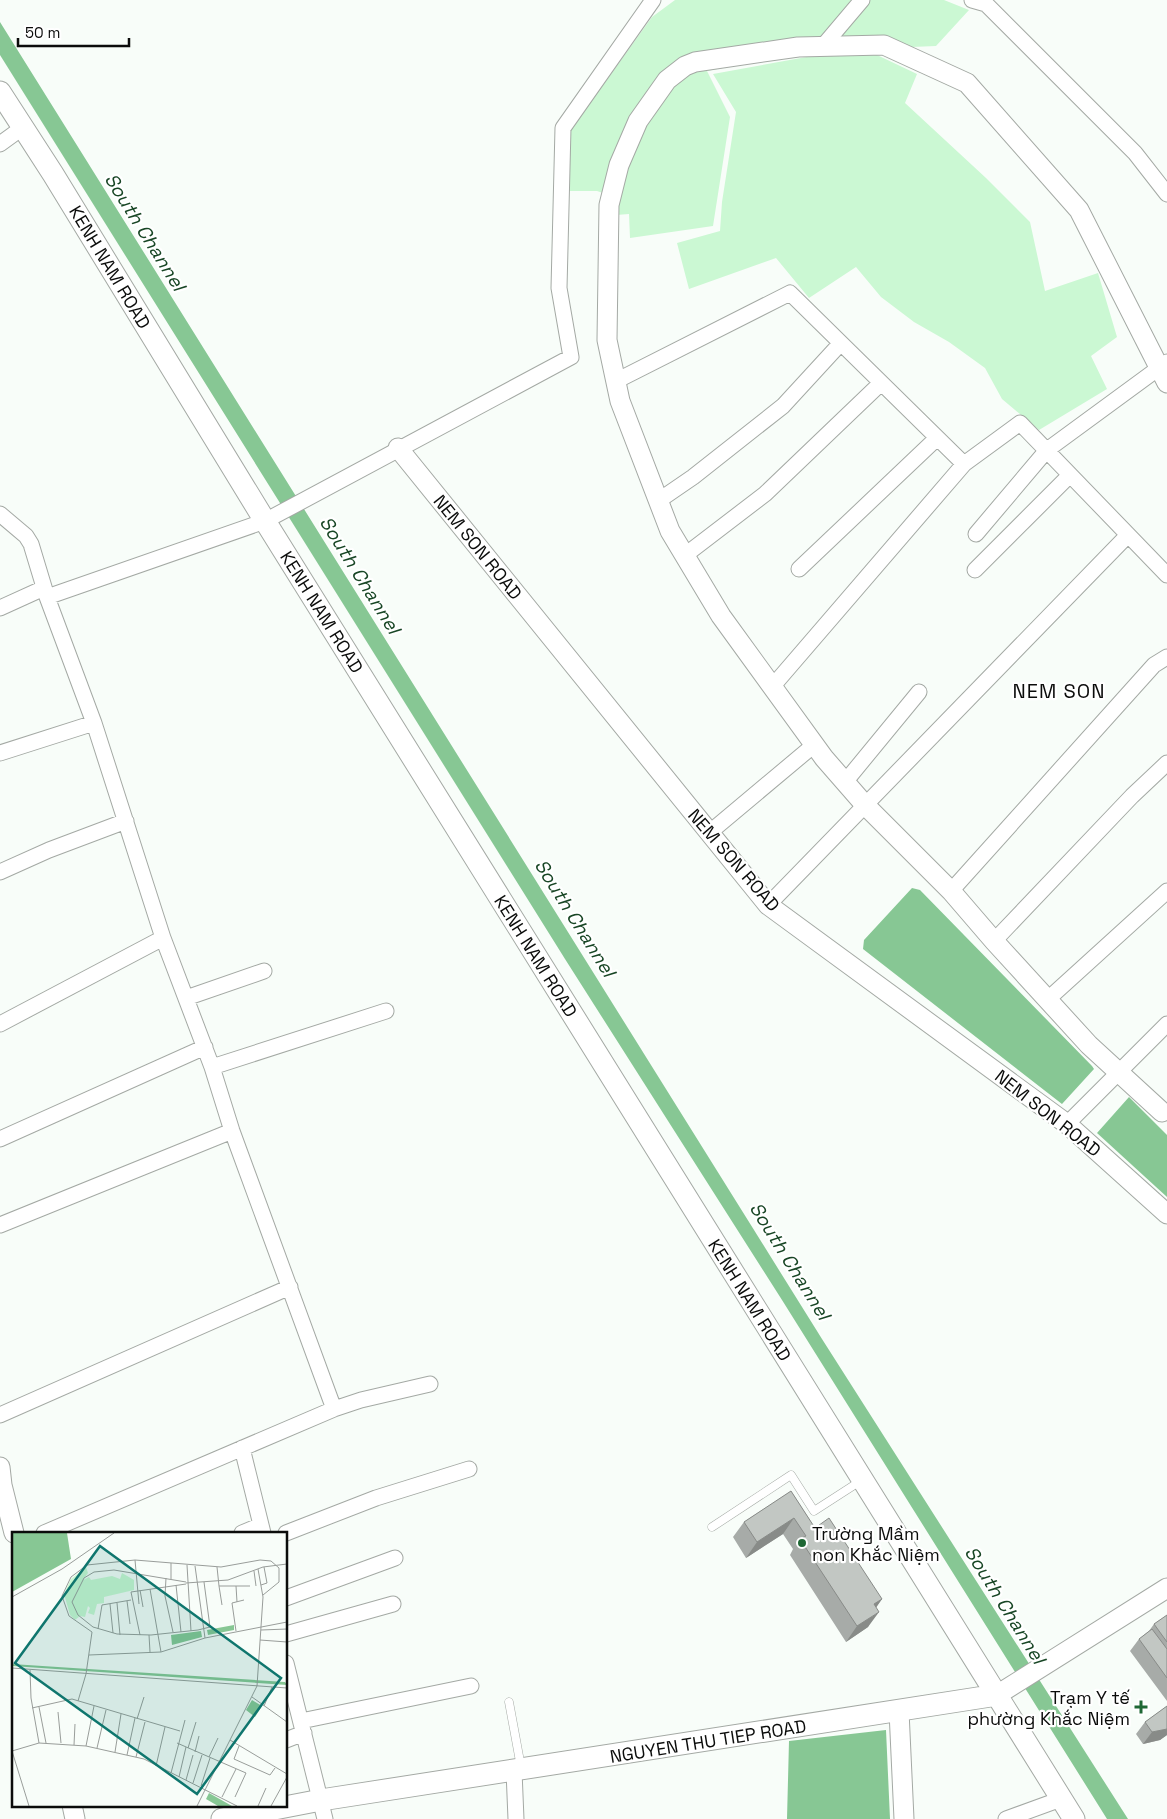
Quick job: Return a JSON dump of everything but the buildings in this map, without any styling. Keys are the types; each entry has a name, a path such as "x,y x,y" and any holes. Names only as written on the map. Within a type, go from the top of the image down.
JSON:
{"main road":[{"name":"KENH NAM ROAD","path":"0,92 53,174 266,521 1074,1819"},
{"name":"NGUYEN THU TIEP ROAD","path":"222,1819 323,1810 518,1770 997,1695"}],"street":[{"path":"0,608 266,521 398,448 571,357 559,288 563,128 653,0"},
{"path":"823,46 862,0"},
{"path":"972,0 986,4 1135,152 1167,194"},
{"path":"976,534 1046,450 1164,372 1079,210 967,82 884,45 798,47 695,62 667,80 638,121 619,165 609,205 608,340 620,401 670,531 721,616 814,745 845,782 952,891 994,941 1089,1045 1118,1072 1164,1109"},
{"path":"0,144 22,128"},
{"path":"616,381 790,292 840,344 964,464"},
{"path":"658,501 693,477 783,406 840,344"},
{"path":"684,556 765,494 881,383"},
{"path":"772,687 964,464 1020,423 1167,575"},
{"path":"798,568 938,438"},
{"name":"NEM SON ROAD","path":"398,448 768,905 1067,1124 1167,1214"},
{"path":"975,570 1070,475"},
{"path":"0,514 26,536 31,544 45,592 94,723 163,938 205,1047 232,1132 334,1409"},
{"path":"768,905 1128,536"},
{"path":"952,891 1154,665 1167,657"},
{"path":"845,782 919,692"},
{"path":"0,753 94,723"},
{"path":"709,833 814,745"},
{"path":"994,941 1132,796 1167,763"},
{"path":"0,872 126,821"},
{"path":"1048,1000 1167,891"},
{"path":"0,1024 163,938"},
{"path":"186,998 264,971"},
{"path":"212,1067 386,1011"},
{"path":"1067,1124 1167,1024"},
{"path":"0,1139 205,1047"},
{"path":"0,1225 232,1132"},
{"path":"0,1415 290,1287"},
{"path":"46,1532 334,1409 361,1400 430,1384"},
{"path":"242,1448 262,1529 247,1532"},
{"path":"0,1468 2,1485 14,1532"},
{"path":"288,1532 376,1498 470,1469"},
{"path":"288,1597 395,1558"},
{"name":"NGUYEN THU TIEP ROAD","path":"997,1695 1167,1588"},
{"path":"288,1633 393,1604"},
{"path":"288,1671 323,1810"},
{"path":"288,1738 302,1727 471,1686"},
{"path":"900,1711 904,1819"},
{"path":"516,1819 518,1770"},
{"path":"1006,1819 1061,1799"},
{"path":"72,1806 75,1819"}],"lane":[{"path":"712,1526 791,1475 814,1511 862,1480"},
{"path":"509,1702 518,1770"}],"shaded area":[{"path":"675,0 944,0 969,10 936,46 814,51 707,71 730,117 713,226 630,238 629,214 616,215 618,198 597,191 568,191 570,131 652,17"},
{"name":"South Channel","path":"0,22 822,1339 1128,1819 1107,1819 782,1300 565,959 0,55"},
{"path":"877,55 917,74 905,103 986,178 1030,222 1045,291 1098,273 1117,337 1091,356 1107,389 1039,430 1002,399 985,368 949,342 914,322 881,297 856,267 809,298 776,258 689,289 677,243 720,231 722,202 736,112 713,74 812,56"},
{"path":"912,888 920,890 1092,1066 1094,1069 1062,1104 863,949 864,940"},
{"path":"1129,1097 1167,1135 1167,1197 1097,1133"},
{"path":"886,1730 890,1819 787,1819 789,1741"}],"place":[{"name":"Trường Mầm non Khắc Niệm","path":"802,1543"},
{"name":"Trạm Y tế phường Khắc Niệm","path":"1141,1707"}],"district":[{"name":"NEM SON","path":"1059,691"}]}
